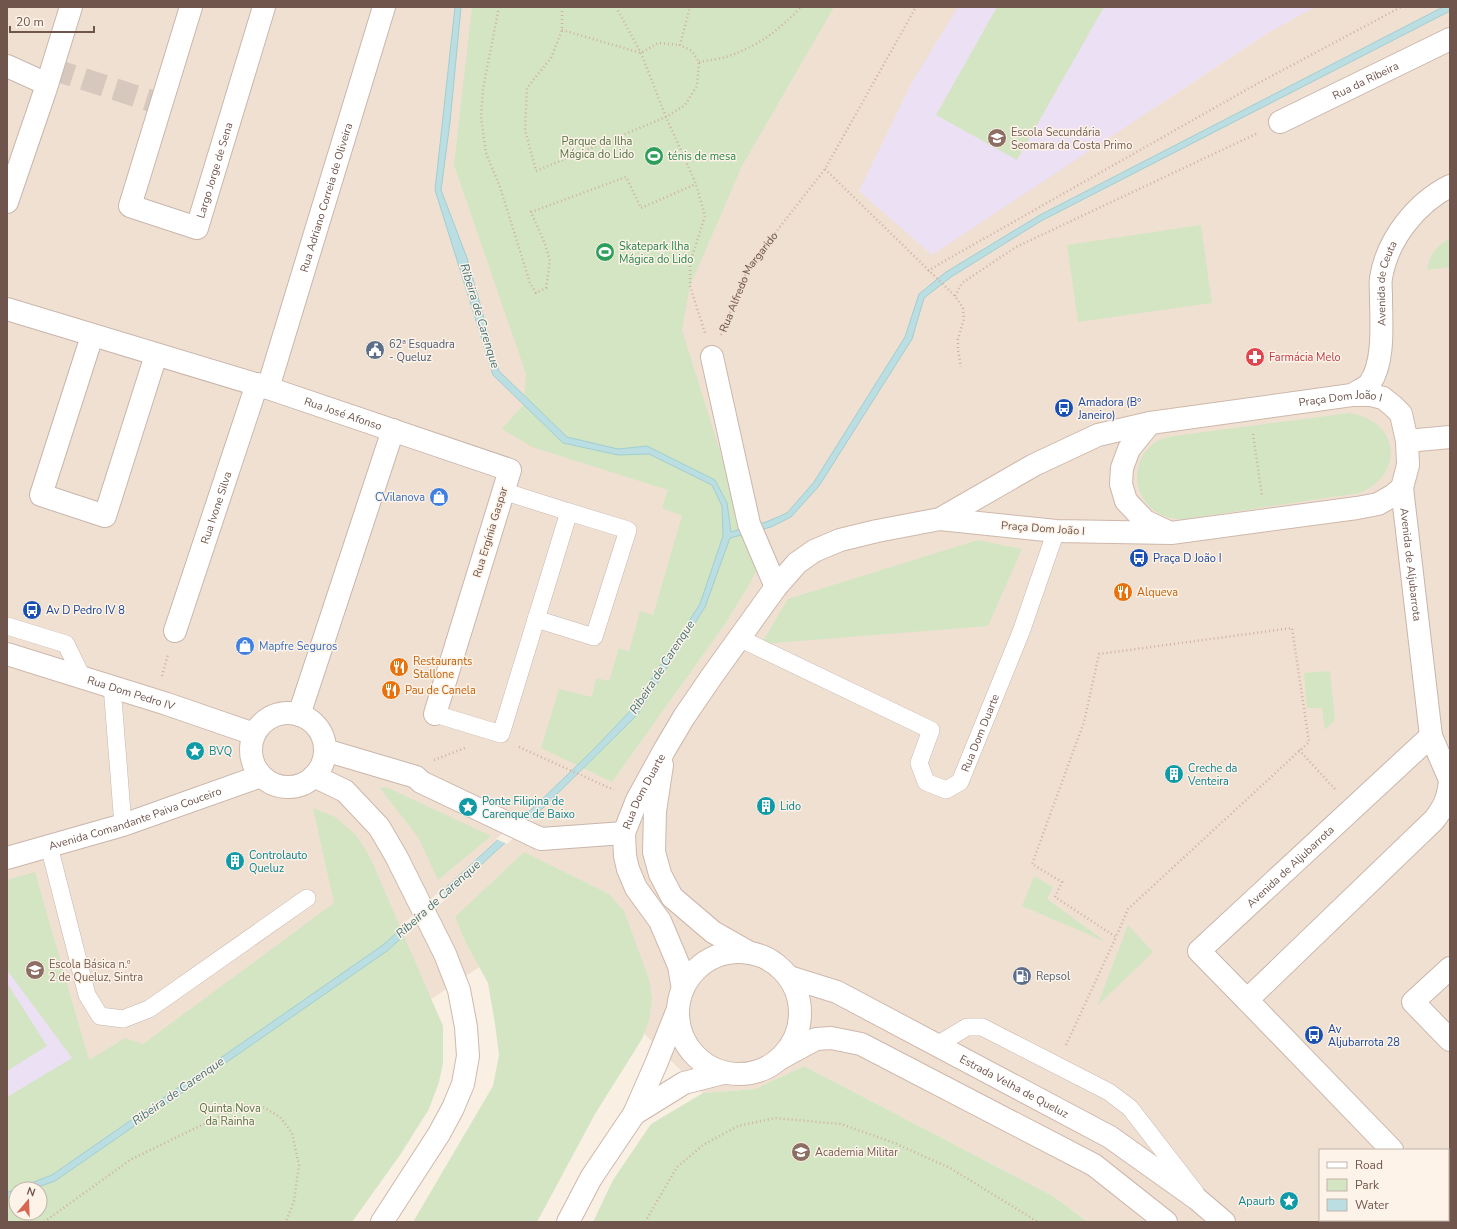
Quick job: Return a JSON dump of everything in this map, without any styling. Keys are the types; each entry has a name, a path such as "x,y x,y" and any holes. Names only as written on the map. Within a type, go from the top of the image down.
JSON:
{"street":[{"path":"7,202 47,84 71,7"},
{"name":"Largo Jorge de Sena","path":"191,7 130,206 197,228 264,7"},
{"name":"Rua Adriano Correia de Oliveira","path":"263,386 384,7"},
{"name":"Rua da Ribeira","path":"1280,122 1450,39"},
{"path":"7,66 47,84"},
{"name":"Avenida de Ceuta","path":"1352,395 1370,384 1377,367 1381,344 1381,279 1388,253 1401,230 1419,207 1450,186"},
{"name":"Rua José Afonso","path":"7,309 92,336 263,386 393,430 299,715"},
{"path":"92,336 41,495 105,516 156,355"},
{"path":"712,357 749,524 776,587"},
{"name":"Rua Ivone Silva","path":"176,631 263,386"},
{"name":"Praça Dom João I","path":"940,519 1056,531 1171,533 1378,504 1402,488 1408,465 1407,441 1401,414 1383,398 1371,395 1352,395 1150,423 1098,435 1034,465"},
{"path":"1150,423 1129,449 1122,468 1121,484 1126,501 1145,522 1171,533"},
{"name":"Rua Ergínia Gaspar","path":"393,430 510,470 434,714"},
{"path":"1407,441 1450,437"},
{"name":"Rua Dom Duarte","path":"681,998 679,966 660,921 636,888 628,869 625,856 624,833 637,800 664,749 712,676 776,587 797,564 814,551 833,543 877,530 940,519 1034,465"},
{"name":"Avenida de Aljubarrota","path":"1247,1000 1434,820 1443,808 1448,796 1450,780 1431,736 1402,488"},
{"name":"Rua Dom Pedro IV","path":"7,654 112,686 254,734"},
{"path":"288,712 299,715 307,718 320,732 324,740 324,759 314,776 305,782 294,786 282,786 261,776 252,760 250,751 254,734 260,725 268,718 288,712"},
{"name":"Avenida de Aljubarrota","path":"1391,1149 1199,951 1431,736"},
{"name":"Rua Dom Duarte","path":"664,749 655,811 654,852 660,874 672,897 713,932 750,953"},
{"path":"325,750 419,780 541,839 624,833"},
{"name":"Avenida Comandante Paiva Couceiro","path":"7,858 123,826 261,776"},
{"path":"314,776 345,791 379,827 396,856 444,954 459,990 466,1027 468,1056 463,1084 454,1108 439,1134 382,1222"},
{"path":"568,1222 591,1178 634,1114 656,1064 681,998 694,972 710,960 729,953 750,953 764,958 778,966 788,977 797,993 801,1011 799,1029 791,1046 779,1060"},
{"path":"1450,968 1413,1002 1450,1040"},
{"name":"Estrada Velha de Queluz","path":"788,977 837,992 1110,1136 1197,1199 1224,1222"},
{"path":"681,998 679,1024 682,1035 694,1055 707,1066 723,1072 743,1074 762,1070 816,1039 831,1038 861,1044 1094,1165 1166,1222"},
{"path":"634,1114 684,1083 723,1072"}],"lane":[{"path":"503,491 628,530 594,637 536,619"},
{"path":"434,714 501,734 569,512"},
{"name":"Rua Dom Duarte","path":"739,638 931,730 919,763 926,782 946,790 960,782 1020,632 1056,531"},
{"path":"7,626 66,644 82,677"},
{"path":"112,686 123,826"},
{"path":"49,846 87,995 100,1016 123,1019 149,1009 307,898"},
{"path":"937,1045 967,1027 982,1026 1109,1092 1130,1108 1207,1208"}],"path":[{"path":"500,7 483,89 482,124 486,153 500,187 530,283 536,292 546,288 550,261 545,244 531,212 626,177 641,208 696,184"},
{"path":"562,7 562,30 551,58 528,88 525,130 536,171 666,117 685,105 697,86 699,62 692,51 680,45 658,43 641,53 562,30"},
{"path":"616,7 641,53 666,117 696,184 705,216 690,263 690,286 712,357"},
{"path":"680,45 690,7"},
{"path":"699,62 728,56 756,45 780,29 801,7"},
{"name":"Rua Alfredo Margarido","path":"712,357 748,268 825,169 916,7"},
{"path":"928,271 1253,86 1401,7"},
{"path":"955,296 962,283 1016,247 1280,122"},
{"path":"825,169 955,296 963,308 964,320 958,339 961,367"},
{"path":"1249,409 1266,520"},
{"path":"1057,1065 1116,937 1128,909 1308,742 1292,628 1099,654 1084,722 1032,864 1062,882 1055,897 1116,937"},
{"path":"154,700 176,631"},
{"path":"516,745 602,786"},
{"path":"419,780 434,760 469,747"},
{"path":"1299,750 1353,808"},
{"path":"44,1222 130,1160 243,1105 263,1107 280,1117 292,1133 299,1165 294,1201 286,1222"},
{"path":"645,1222 677,1167 702,1145 738,1126 775,1118 841,1124 892,1142 950,1168 1038,1222"}],"shaded area":[{"path":"7,7 1450,7 1450,1222 1088,1222 1053,1196 804,1066 755,1089 703,1093 618,1007 546,923 395,1023 7,1151"},
{"name":"Escola Secundária Seomara da Costa Primo","path":"958,7 1315,7 1269,32 932,255 859,191 911,84"},
{"name":"Escola Básica n.º 2 de Queluz, Sintra","path":"7,880 89,1061 7,1112"}],"green space":[{"name":"Parque da Ilha Mágica do Lido","path":"472,7 834,7 742,166 690,286 682,330 749,544 756,571 725,624 612,782 541,748 559,689 592,697 596,678 609,681 619,648 629,652 640,611 653,615 682,516 662,508 668,490 532,447 502,429 524,404 526,374 454,165"},
{"path":"997,7 1104,7 1017,160 936,115"},
{"path":"1201,225 1212,303 1078,322 1067,245"},
{"path":"1450,238 1450,267 1427,270 1434,251 1437,247"},
{"path":"1349,413 1366,418 1378,426 1387,436 1390,448 1390,461 1385,473 1375,484 1360,493 1185,519 1170,518 1157,513 1147,504 1141,494 1138,482 1138,470 1141,459 1148,448 1159,440 1174,436"},
{"path":"978,540 1022,549 988,626 761,644 788,599"},
{"path":"1330,671 1335,720 1325,730 1322,708 1307,708 1304,673"},
{"path":"386,787 491,836 438,880 418,837 380,788"},
{"name":"Quinta Nova da Rainha","path":"313,808 335,817 356,835 370,857 443,1026 443,1063 439,1082 429,1109 400,1155 352,1222 7,1222 7,1097 72,1058 7,970 7,880 35,872 89,1060 125,1038 143,1044 334,903"},
{"path":"524,852 609,894 624,911 649,979 652,999 649,1021 642,1039 595,1114 537,1222 413,1222 493,1086 499,1055 488,983 466,943 455,917"},
{"path":"1034,876 1053,887 1047,899 1106,942 1022,906"},
{"path":"1128,925 1153,952 1097,1006"},
{"path":"7,983 47,1046 7,1071"},
{"name":"Academia Militar","path":"804,1066 1053,1196 1088,1222 593,1222 613,1180 651,1124 703,1093 755,1089"}],"water":[{"name":"Ribeira de Carenque","path":"455,7 461,7 450,122 441,190 467,258 499,371 567,437 618,449 647,446 715,480 727,503 731,532 766,522 787,513 814,482 905,337 919,294 946,272 1040,215 1443,7 1450,7 1450,11 1041,221 951,277 924,298 912,339 819,486 791,517 771,527 730,538 705,607 638,714 542,809 387,951 55,1181 48,1183 48,1181 36,1181 52,1175 383,945 536,805 593,750 632,709 700,604 723,536 722,506 712,485 649,454 618,455 563,443 493,375 435,190"}],"pier":[{"path":"523,815 534,820 507,844 496,839"},
{"path":"442,889 446,899 404,937 400,927"}],"tunnel":[{"path":"52,69 161,104"}],"place":[{"name":"Escola Secundária Seomara da Costa Primo","path":"997,138"},
{"name":"ténis de mesa","path":"654,156"},
{"name":"Skatepark Ilha Mágica do Lido","path":"605,252"},
{"name":"62ª Esquadra - Queluz","path":"375,350"},
{"name":"Farmácia Melo","path":"1255,357"},
{"name":"Amadora (Bº Janeiro)","path":"1064,408"},
{"name":"CVilanova","path":"439,497"},
{"name":"Praça D João I","path":"1139,558"},
{"name":"Alqueva","path":"1123,592"},
{"name":"Av D Pedro IV 8","path":"32,610"},
{"name":"Mapfre Seguros","path":"245,646"},
{"name":"Restaurants Stallone","path":"399,667"},
{"name":"Pau de Canela","path":"391,690"},
{"name":"BVQ","path":"195,751"},
{"name":"Creche da Venteira","path":"1174,774"},
{"name":"Lido","path":"766,806"},
{"name":"Ponte Filipina de Carenque de Baixo","path":"468,807"},
{"name":"Controlauto Queluz","path":"235,861"},
{"name":"Escola Básica n.º 2 de Queluz, Sintra","path":"35,970"},
{"name":"Repsol","path":"1022,976"},
{"name":"Av Aljubarrota 28","path":"1314,1035"},
{"name":"Academia Militar","path":"801,1152"},
{"name":"Apaurb","path":"1289,1201"}]}
